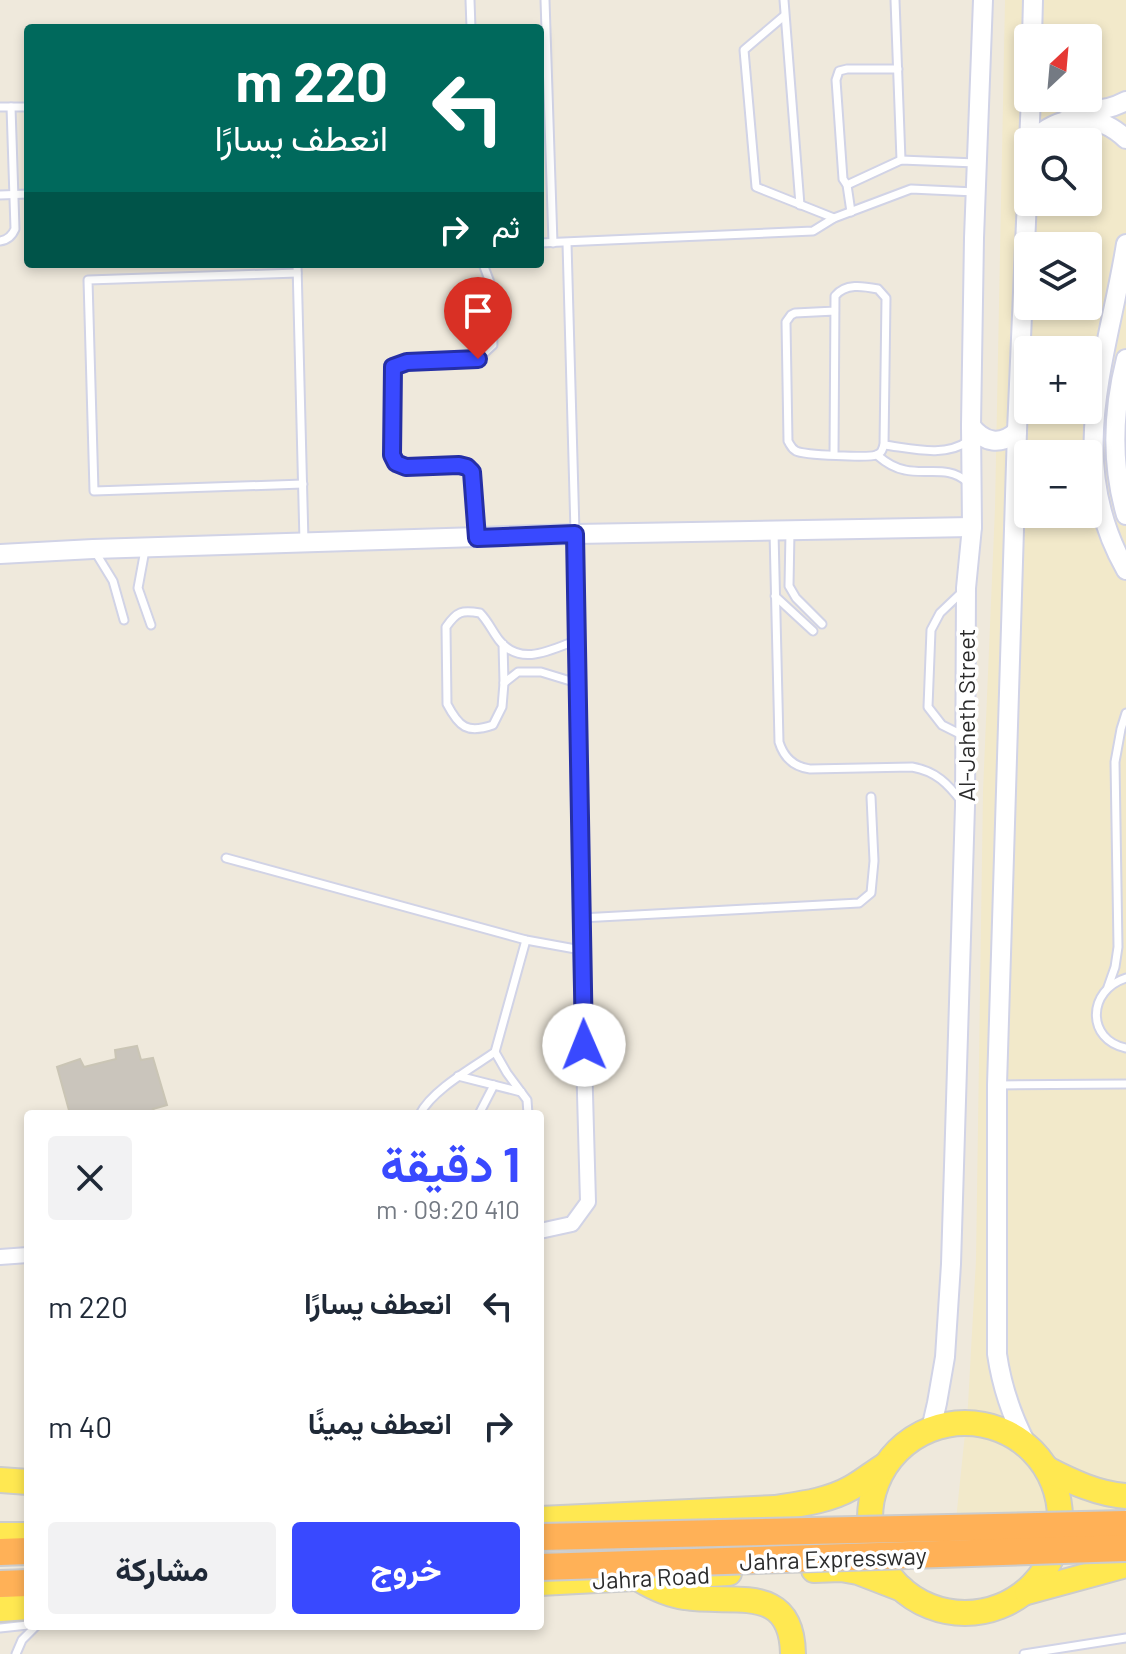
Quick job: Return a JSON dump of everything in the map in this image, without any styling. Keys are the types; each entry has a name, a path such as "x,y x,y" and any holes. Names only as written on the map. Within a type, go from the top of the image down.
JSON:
{"highway":[{"name":"Jahra Expressway","path":"544,1537 1126,1524"},
{"name":"Jahra Expressway","path":"544,1567 1126,1548"},
{"path":"0,1552 24,1551"},
{"path":"0,1584 24,1583"}],"main road":[{"path":"1024,1593 1045,1571 1058,1543 1059,1498 1047,1469 1027,1445 1002,1430 974,1423 931,1429 906,1443 878,1478 870,1507 872,1538 883,1566 903,1589 928,1605 956,1613 985,1611 1024,1593 1126,1565"},
{"path":"544,1519 775,1508 810,1503 851,1488 886,1465"},
{"path":"1047,1469 1092,1489 1126,1496"},
{"path":"0,1480 24,1482"},
{"path":"0,1535 24,1535"},
{"name":"Jahra Road","path":"544,1583 841,1569 903,1589"},
{"path":"637,1578 673,1595 700,1599 747,1599 772,1608 783,1615 790,1626 793,1654"},
{"path":"0,1609 24,1607"}],"street":[{"name":"Al-Jaheth Street","path":"931,1429 945,1357 951,1264 965,806 966,588 972,527 971,432 983,0"},
{"path":"1032,24 1033,0"},
{"path":"1102,109 1126,101"},
{"path":"1048,128 1073,119 1098,121 1126,139"},
{"name":"Al-Jaheth Street","path":"1026,216 997,1085 997,1354 1006,1398 1027,1445"},
{"path":"1126,244 1096,396 1093,447 1104,520 1126,570"},
{"path":"1126,359 1118,397 1115,444 1126,515"},
{"path":"971,432 993,441 1010,437 1017,431"},
{"path":"0,554 575,534 972,527"},
{"path":"544,1230 572,1224 588,1202 575,534"},
{"path":"0,1257 24,1255"}],"lane":[{"path":"470,0 471,24"},
{"path":"545,0 553,243"},
{"path":"784,0 800,205"},
{"path":"895,0 901,160"},
{"path":"784,16 744,50 756,187 834,218"},
{"path":"851,212 847,185 843,179 836,80 839,71 847,69 898,69"},
{"path":"0,107 24,107"},
{"path":"0,241 5,241 15,229 11,107"},
{"path":"847,185 901,160 978,164"},
{"path":"544,243 813,231 834,218 911,189 977,193"},
{"path":"0,195 24,194"},
{"path":"567,243 575,534"},
{"path":"235,268 235,275"},
{"path":"477,538 472,472 467,467 406,467 396,463 392,455 393,367 407,362 478,359 493,345 491,285 485,268"},
{"path":"303,484 94,491 88,280 235,275 297,269 303,484 304,543"},
{"path":"834,455 835,296 844,287 874,288 886,298 884,445 877,455"},
{"path":"835,311 795,313 788,318 785,326 789,444 798,452 877,455 905,470 941,471 960,476 972,487"},
{"path":"884,445 942,450 961,446 971,432"},
{"path":"782,530 775,596 779,742 787,758 802,768 810,769 922,769 941,778 965,806"},
{"path":"782,530 789,586 796,598 822,624"},
{"path":"145,547 138,588 151,625"},
{"path":"93,549 113,581 124,620"},
{"path":"965,736 942,725 928,707 931,630 940,613 966,588"},
{"path":"775,596 813,631"},
{"path":"503,644 502,707 493,725 479,730 463,726 447,704 446,627 453,617 464,611 480,613 510,651 529,656 577,640"},
{"path":"504,683 518,672 541,672 577,683"},
{"path":"1108,987 1118,947 1115,762 1126,713"},
{"path":"581,918 859,903 871,893 874,861 871,797"},
{"path":"226,858 526,940 581,950"},
{"path":"422,1110 458,1076 495,1052 526,940"},
{"path":"1126,978 1108,987 1098,1004 1096,1015 1103,1034 1119,1047 1126,1048"},
{"path":"495,1052 527,1100 528,1110"},
{"path":"458,1076 521,1092"},
{"path":"997,1085 1126,1084"},
{"path":"481,1110 494,1085"},
{"path":"0,1628 24,1625"},
{"path":"16,1654 22,1640 32,1630"},
{"path":"1024,1654 1126,1638"}],"shaded area":[{"path":"1005,0 1126,0 1126,1535 954,1539 968,1405 976,1260 983,791 995,508"}],"building":[{"path":"137,1046 141,1060 153,1058 167,1105 153,1110 69,1110 57,1067 80,1059 84,1067 116,1059 115,1050"}],"route":[{"path":"478,359 407,362 393,367 392,455 396,463 406,467 467,467 472,472 477,538 575,534 584,1045"}]}
